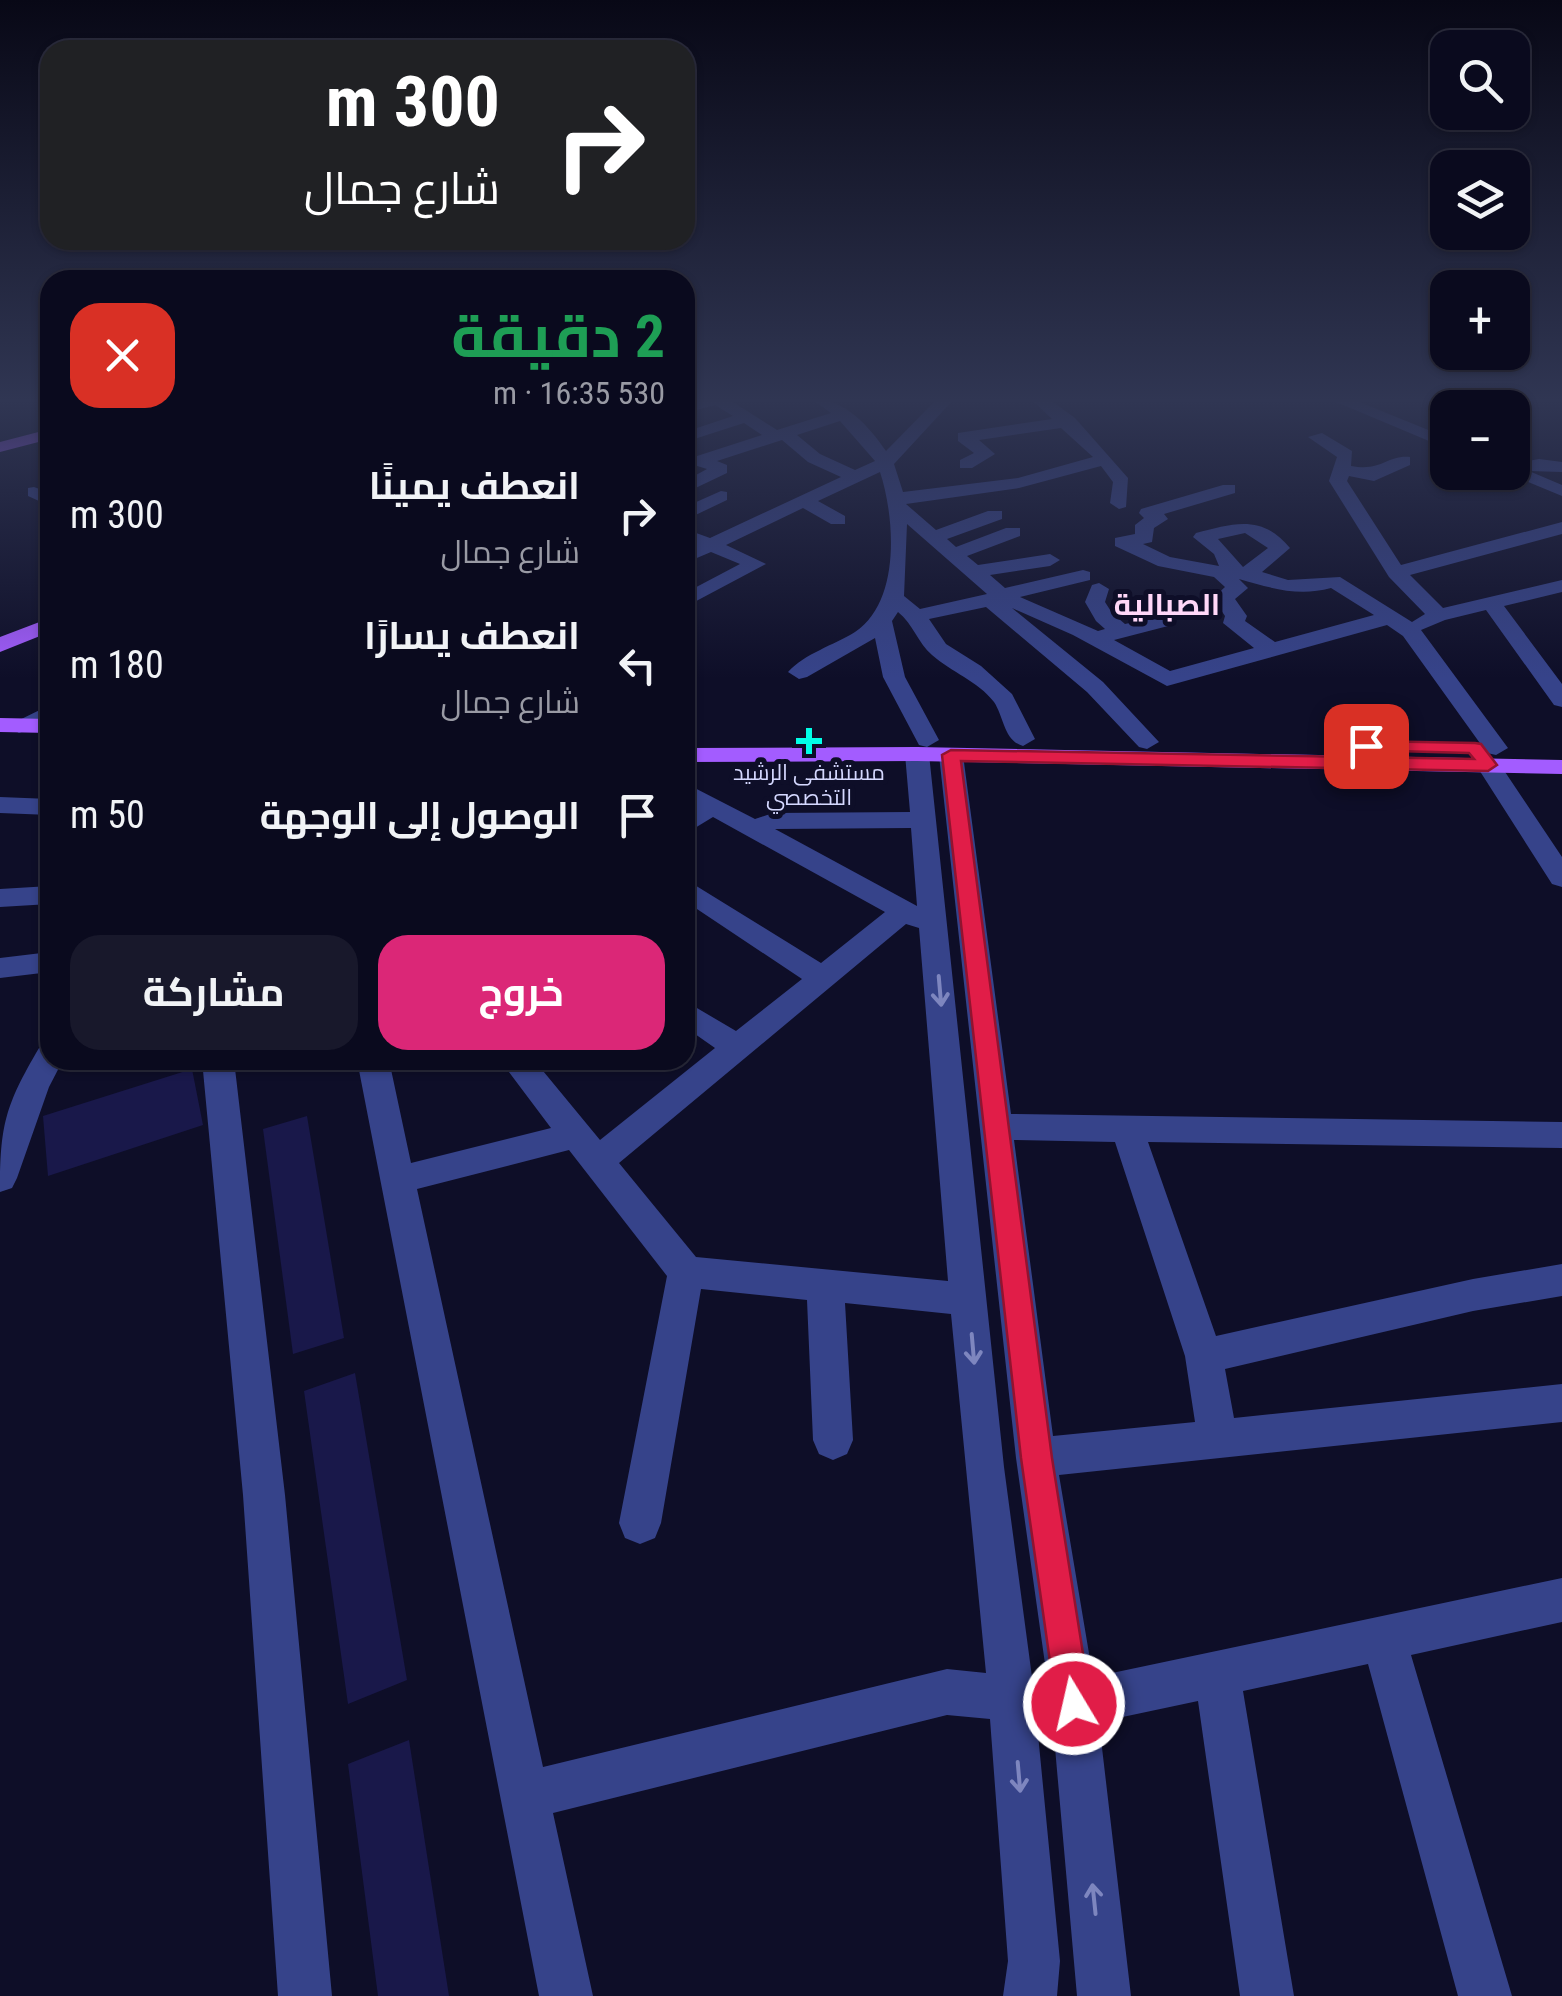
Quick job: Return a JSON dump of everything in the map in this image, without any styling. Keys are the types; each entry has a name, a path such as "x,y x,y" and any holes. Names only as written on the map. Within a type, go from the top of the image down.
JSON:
{"main road":[{"path":"0,623 40,607"},
{"path":"0,645 40,628"},
{"path":"6,731 40,727"},
{"path":"6,731 40,740"},
{"path":"695,738 932,750 1023,739 1147,742 1486,754 1562,767"},
{"path":"695,754 932,750 1486,754 1562,748"}],"street":[{"path":"695,554 829,492"},
{"path":"891,492 899,579 882,622 894,676 932,750 998,1127 1036,1458 1074,1704 1104,1996"},
{"path":"894,504 906,497 945,492"},
{"path":"1119,503 1132,492"},
{"path":"1144,492 1173,504"},
{"path":"1216,492 1148,513 1159,519 1144,525 1145,538 1122,542 1164,562 1287,586 1311,587 1333,582 1401,624 1562,878"},
{"path":"1345,492 1396,573 1438,615"},
{"path":"695,509 721,496"},
{"path":"806,503 838,520"},
{"path":"894,504 973,572 1147,742"},
{"path":"931,538 995,514"},
{"path":"1396,573 1562,528"},
{"path":"952,555 1012,532"},
{"path":"695,538 756,564 695,596"},
{"path":"973,572 1050,560"},
{"path":"1233,573 1238,588 1223,598 1236,616 1234,623 1272,650"},
{"path":"916,616 997,597 1091,582 1094,602 1103,617 1121,632"},
{"path":"997,597 1094,638 1167,679 1272,650 1562,586"},
{"path":"892,597 916,616 938,648 1004,699 1023,739"},
{"path":"1490,601 1562,700"},
{"path":"1094,638 1165,621"},
{"path":"800,672 882,622"},
{"path":"1094,687 1158,673"},
{"path":"6,731 40,716"},
{"path":"932,750 919,919 968,1299 1012,1700 1034,1961 1030,1996"},
{"path":"695,797 919,919"},
{"path":"0,804 40,806"},
{"path":"695,817 710,806"},
{"path":"752,829 773,821 924,820"},
{"path":"695,895 822,978"},
{"path":"0,898 40,896"},
{"path":"398,1180 586,1148 737,1048 822,978 919,919"},
{"path":"0,968 40,963"},
{"path":"695,1019 737,1048"},
{"path":"0,1178 42,1070"},
{"path":"219,1070 264,1495 305,1996"},
{"path":"375,1070 566,1996"},
{"path":"524,1070 686,1272 968,1299"},
{"path":"1126,1126 1204,1356 1218,1438"},
{"path":"998,1127 1562,1134"},
{"path":"640,1523 686,1272"},
{"path":"1204,1356 1473,1295 1562,1280"},
{"path":"826,1286 833,1440"},
{"path":"1036,1458 1562,1403"},
{"path":"525,1796 946,1692 1074,1704 1562,1600"},
{"path":"1384,1638 1485,1996"},
{"path":"1217,1673 1267,1996"}],"building":[{"path":"192,1070 203,1125 48,1176 43,1116"},
{"path":"307,1116 344,1338 293,1354 263,1129"},
{"path":"355,1373 407,1680 348,1704 304,1391"},
{"path":"409,1740 449,1996 378,1996 348,1764"}],"place":[{"name":"مستشفى الرشيد التخصصي","path":"809,741"}],"district":[{"name":"الصبالية","path":"1167,605"}],"route":[{"path":"1074,1704 1036,1458 951,755 1488,765 1475,748 1366,746"}]}
